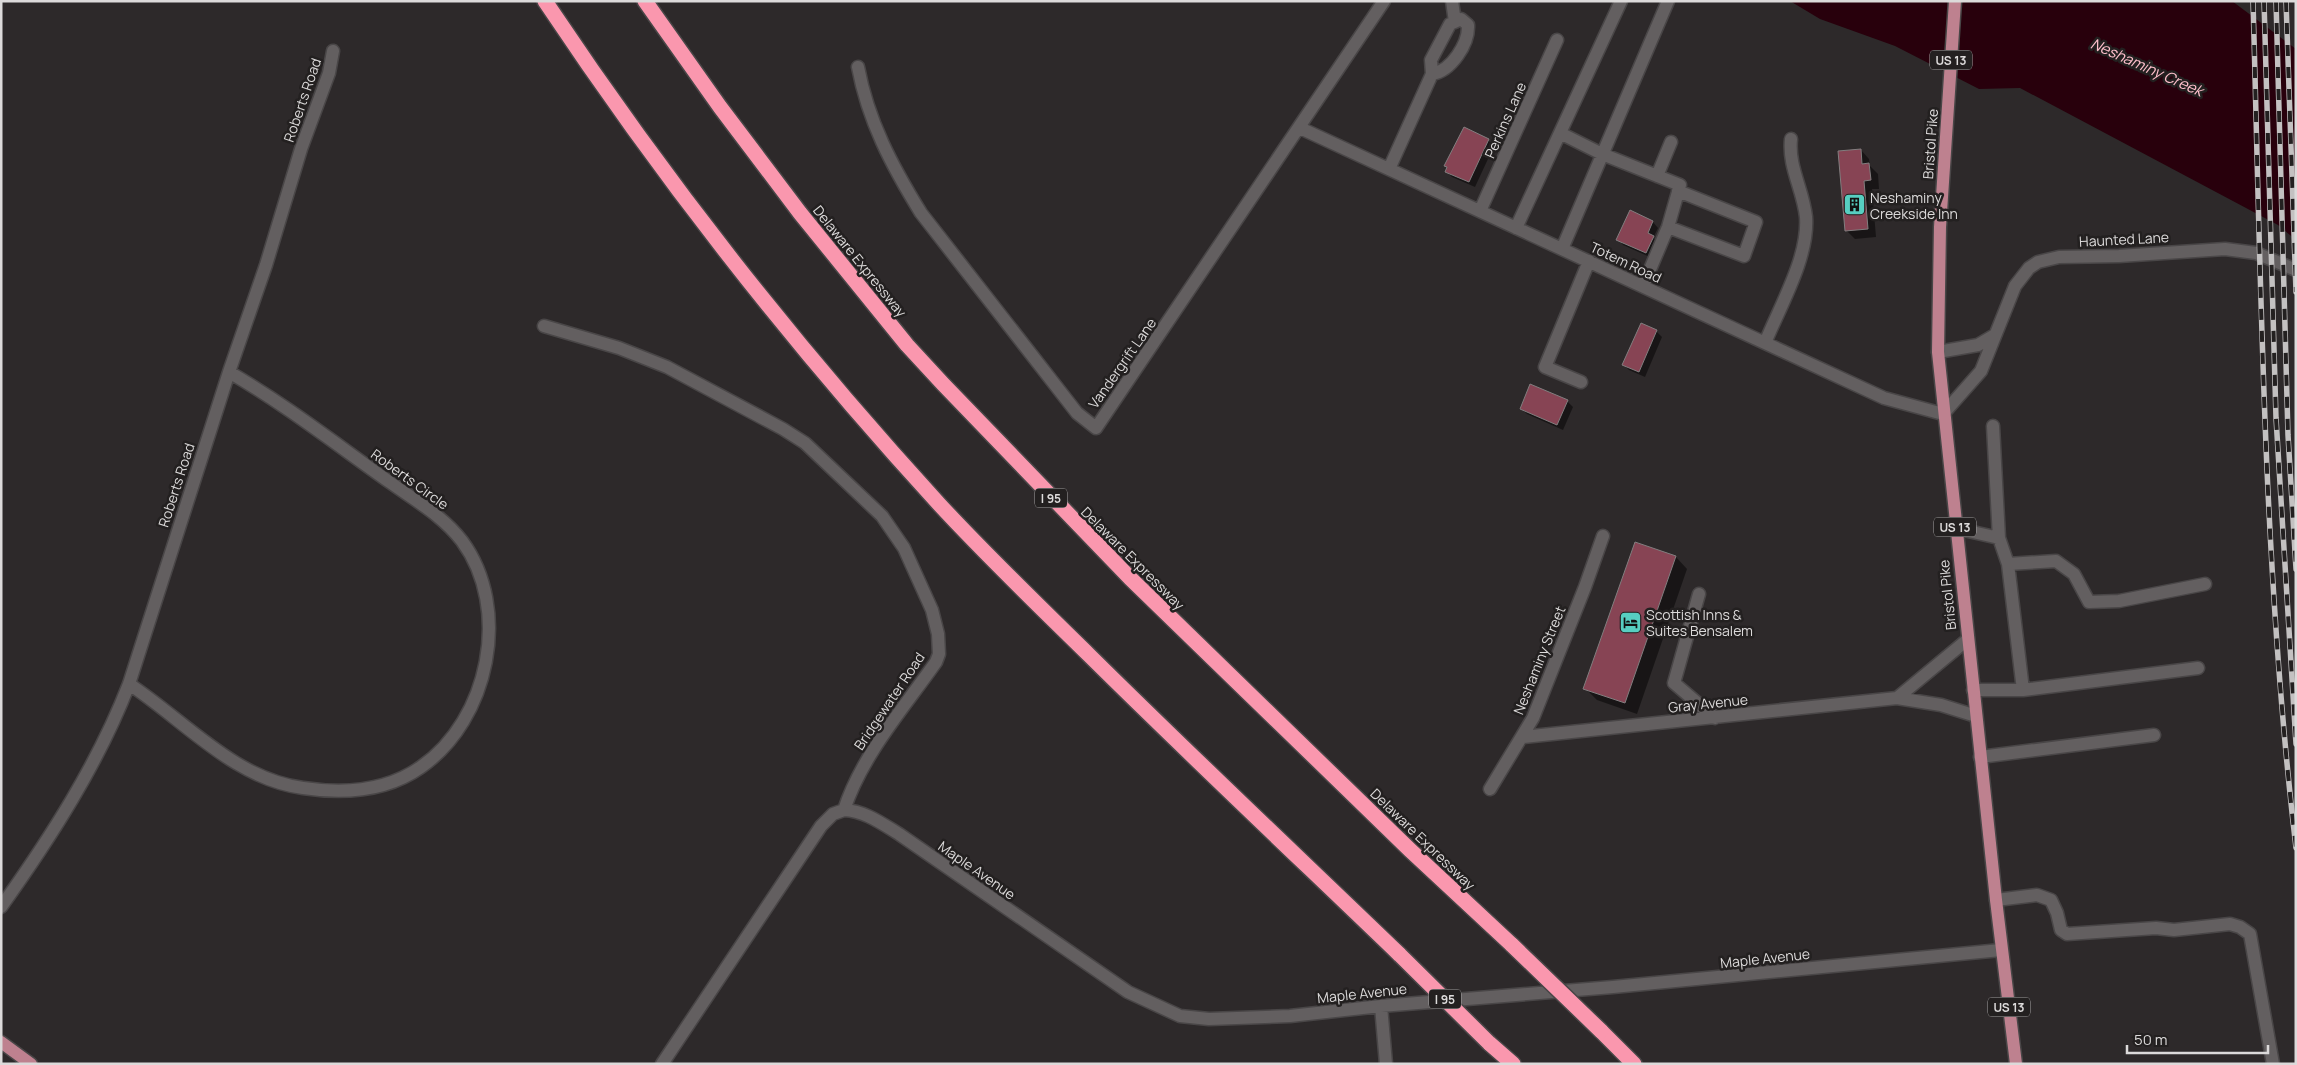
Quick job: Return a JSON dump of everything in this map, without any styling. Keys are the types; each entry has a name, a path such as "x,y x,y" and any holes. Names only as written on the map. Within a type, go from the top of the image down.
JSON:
{"highway":[{"name":"I 95","path":"545,1 650,151 765,301 868,424 940,504 993,561 1157,722 1513,1064"},
{"name":"Delaware Expressway","path":"645,1 720,106 800,212 907,344 943,384 1130,578 1634,1064"}],"main road":[{"name":"Bristol Pike","path":"1955,1 1938,272 1938,352 1955,528 2001,950 2016,1064"},
{"path":"1,1042 29,1063"}],"street":[{"name":"Vandergrift Lane","path":"858,67 872,120 900,178 921,213 1077,413 1096,428 1384,1"},
{"path":"1452,1 1454,22"},
{"path":"1516,228 1621,1"},
{"path":"1562,249 1668,1"},
{"path":"1389,169 1432,74 1431,60 1450,24 1461,19 1468,25 1469,35 1447,67 1432,74"},
{"name":"Perkins Lane","path":"1480,211 1557,40"},
{"name":"Roberts Road","path":"1,907 68,808 119,710 229,372 266,265 301,149 329,73 333,51"},
{"name":"Totem Road","path":"1300,128 1894,402 1943,414"},
{"path":"1560,133 1602,154 1680,185 1668,227 1643,286"},
{"path":"1765,343 1804,248 1806,214 1792,167 1789,151 1791,138"},
{"path":"1657,176 1671,142"},
{"path":"1668,227 1744,256 1756,222 1678,191"},
{"name":"Haunted Lane","path":"1943,414 1980,371 2021,275 2029,268 2048,258 2119,256 2225,248 2256,253 2296,270"},
{"path":"1581,382 1545,367 1589,262"},
{"name":"Bridgewater Road","path":"544,326 619,348 667,367 783,429 805,443 862,495 882,516 904,548 932,610 938,634 939,654 936,662 868,759 852,787 844,810"},
{"path":"1938,352 1978,345 1995,335"},
{"name":"Roberts Circle","path":"129,684 211,745 261,776 302,788 334,792 376,787 420,768 438,754 454,736 468,713 479,689 488,659 490,642 488,613 482,583 463,542 452,529 425,506 295,413 229,372"},
{"path":"1993,426 1999,538 2008,564 2023,690"},
{"path":"1955,528 1999,538"},
{"name":"Neshaminy Street","path":"1490,790 1533,718 1585,587 1603,536"},
{"path":"2008,564 2056,561 2074,574 2089,602 2119,601 2205,584"},
{"path":"1699,594 1674,682 1715,718"},
{"path":"1897,698 1968,640"},
{"path":"1973,690 2023,690 2198,668"},
{"name":"Gray Avenue","path":"1523,737 1897,698 1941,705 1976,716"},
{"path":"1980,757 2154,735"},
{"path":"662,1064 821,826 833,814 844,810"},
{"name":"Maple Avenue","path":"844,810 853,810 870,816 1128,992 1180,1016 1209,1019 1242,1019 1613,988 2001,950"},
{"path":"1996,900 2037,895 2050,900 2057,913 2062,930 2067,934 2156,928 2174,930 2230,924 2240,927 2250,934 2273,1064"},
{"path":"1381,1006 1386,1064"}],"water":[{"name":"Neshaminy Creek","path":"1790,1 2232,1 2296,49 2296,240 2278,225 2020,88 1979,89 1895,46 1820,19"}],"building":[{"path":"1464,127 1489,139 1469,182 1445,172 1447,167 1444,166"},
{"name":"Neshaminy Creekside Inn","path":"1861,149 1862,164 1869,163 1871,180 1864,181 1868,229 1845,231 1838,151"},
{"path":"1630,210 1653,221 1648,233 1654,236 1646,253 1616,240"},
{"path":"1641,323 1657,330 1639,372 1622,365"},
{"path":"1530,384 1568,400 1557,425 1520,409"},
{"name":"Scottish Inns & Suites Bensalem","path":"1635,542 1676,556 1625,703 1583,689"}],"railway":[{"path":"2253,1 2261,319 2270,531 2276,637 2296,848"},
{"path":"2264,1 2276,418 2296,744"},
{"path":"2276,1 2288,435 2296,569"},
{"path":"2286,1 2296,292"}],"place":[{"name":"Neshaminy Creekside Inn","path":"1854,205"},
{"name":"Scottish Inns & Suites Bensalem","path":"1630,622"}]}
